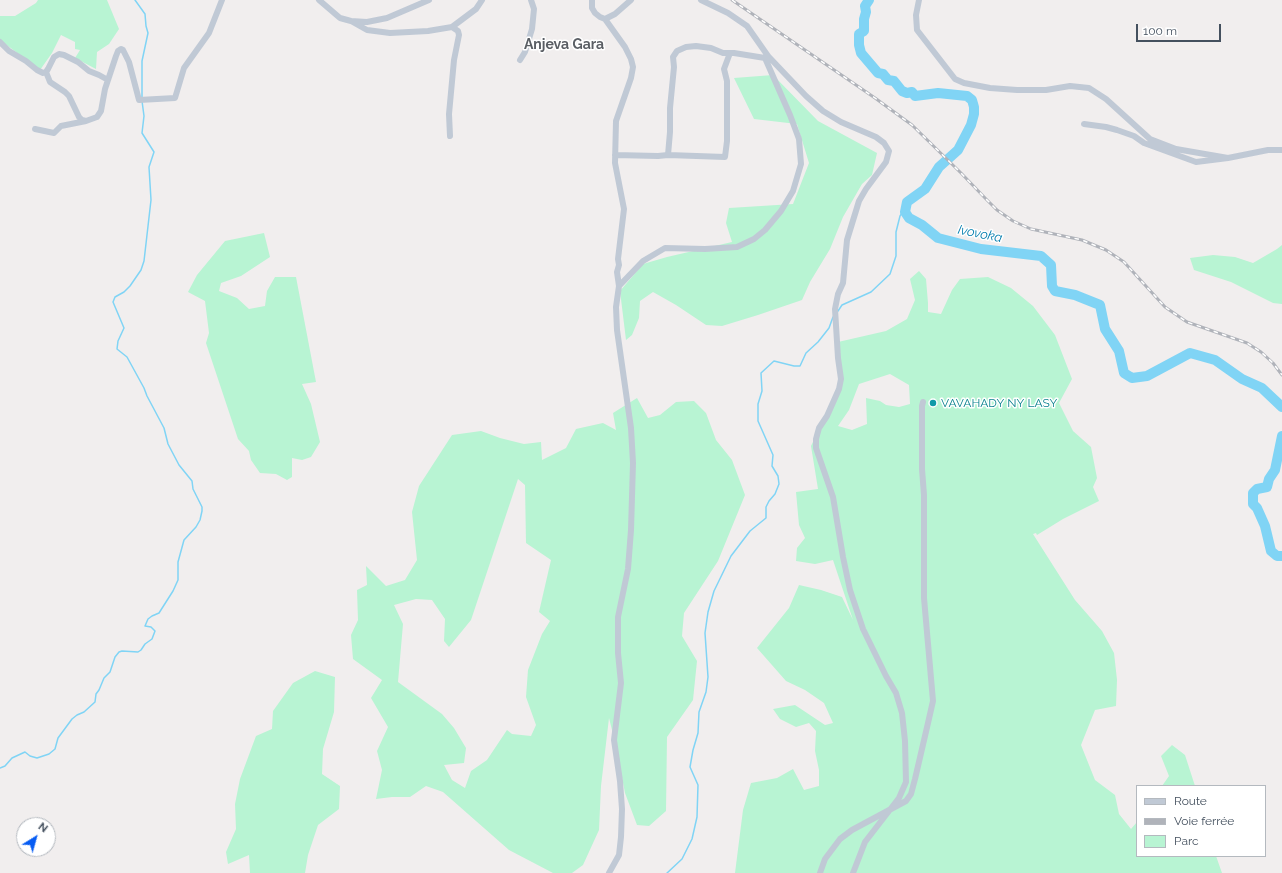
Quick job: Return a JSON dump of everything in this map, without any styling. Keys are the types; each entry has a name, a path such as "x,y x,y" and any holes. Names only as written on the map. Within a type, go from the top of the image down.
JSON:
{"street":[{"path":"35,128 54,133 61,126 86,121 97,117 101,111 105,89 118,51 121,49 129,62 139,100 174,98 184,68 209,33 222,0"},
{"path":"319,0 340,18 367,30 390,33 428,31 452,27 476,9 482,0"},
{"path":"351,22 367,22 387,18 429,0"},
{"path":"520,60 525,52 532,29 534,9 531,0"},
{"path":"592,0 592,8 595,13 605,19 625,47 631,58 633,67 631,78 616,121 615,155 617,176 624,209 618,259 619,265 616,272 619,286 616,307 617,330 631,428 633,470 632,530 629,561 618,617 618,653 621,683 614,740 620,781 622,809 621,837 619,855 609,873"},
{"path":"605,19 615,14 631,0"},
{"path":"619,286 643,261 665,248 705,249 736,247 754,239 765,230 781,211 793,191 801,164 799,139 766,57 747,26 728,13 701,0"},
{"path":"919,0 916,15 917,30 955,79 964,83 1017,90 1046,90 1070,86 1089,88 1106,99 1150,139 1176,149 1228,158"},
{"path":"450,136 449,122 454,60 459,35 458,31 452,27"},
{"path":"0,42 9,51 26,61 37,70 46,72"},
{"path":"668,155 670,108 674,67 673,57 676,51 686,47 696,46 711,48 723,53 766,57 823,111 841,122 876,137 884,143 889,151 886,162 866,189 857,207 846,240 842,283 835,309 841,379 838,389 819,428 816,439 816,448 833,497 842,557 850,590 863,629 896,693 902,713 905,741 906,782 899,798 891,810 865,842 854,873"},
{"path":"615,155 634,154 658,156 725,157 727,141 727,81 724,69 730,53"},
{"path":"86,121 79,117 69,96 50,82 46,72 54,57 59,54 64,55 78,62 89,71 108,80"},
{"path":"1084,124 1117,130 1134,136 1144,143 1196,162 1228,158 1268,150 1282,150"},
{"path":"820,873 825,859 840,839 852,830 906,801 911,794 933,701 924,598 924,496 922,469 923,402"}],"green space":[{"path":"38,0 107,0 119,29 109,44 97,52 96,69 75,58 80,50 75,49 75,42 61,35 52,53 40,70 0,40 0,16 15,16 36,3"},
{"path":"773,75 818,121 877,153 872,175 862,184 843,217 830,249 810,282 802,300 722,326 706,325 653,292 640,301 639,318 632,335 626,340 620,291 643,264 732,242 726,223 729,208 793,204 809,163 797,124 754,119 734,78"},
{"path":"264,233 270,257 241,276 221,283 219,291 237,298 249,309 265,306 267,291 275,277 296,277 316,382 302,384 311,404 320,442 311,457 302,460 292,458 292,477 287,480 276,474 260,473 251,460 249,451 238,439 206,343 209,333 205,301 188,292 197,275 225,241"},
{"path":"1282,245 1282,304 1273,303 1231,282 1194,270 1190,258 1213,255 1235,257 1253,263"},
{"path":"919,271 926,279 928,312 941,314 952,290 960,279 988,277 1011,288 1033,306 1055,335 1072,379 1059,403 1073,431 1091,447 1097,478 1093,487 1099,501 1063,519 1037,535 1036,533 1033,534 1075,600 1102,631 1114,653 1117,680 1116,706 1095,710 1081,745 1095,780 1115,795 1119,814 1131,829 1136,823 1136,857 1216,857 1222,873 735,873 743,810 751,783 777,778 793,769 804,790 819,786 819,770 815,751 816,731 809,723 796,727 780,719 773,709 795,705 825,725 833,723 824,703 805,690 786,681 757,648 789,608 799,585 842,597 853,620 833,560 815,564 796,561 797,548 805,538 799,525 796,492 818,489 811,446 839,389 838,342 886,331 907,319 915,300 910,279","holes":["890,374 909,385 910,404 899,407 886,405 880,401 866,398 867,424 852,430 838,426 849,410 859,384"]},
{"path":"637,398 648,418 660,415 676,402 694,401 706,413 716,440 732,460 745,495 718,561 684,613 682,636 697,661 693,700 667,737 666,811 649,826 637,825 625,793 609,718 601,786 599,830 583,865 572,873 553,873 509,850 443,792 426,786 410,797 376,799 382,770 377,751 388,727 371,698 382,680 353,659 351,635 358,620 357,590 367,585 366,566 386,586 405,580 417,560 412,512 419,486 452,435 481,431 500,438 524,444 541,442 542,460 566,448 576,429 603,423 616,430 613,413","holes":["518,479 525,485 526,543 551,560 539,612 550,621 542,634 528,670 526,697 536,725 531,736 512,734 507,730 487,760 471,771 465,788 452,780 444,765 464,763 466,748 454,728 442,714 398,682 403,624 394,605 416,599 432,600 445,619 444,641 449,647 471,620"]},
{"path":"315,671 335,677 334,712 323,749 322,774 340,786 339,809 318,825 308,855 305,873 250,873 249,855 228,864 226,852 236,829 235,804 240,779 256,736 272,729 273,711 293,683"},
{"path":"1172,745 1185,755 1195,785 1163,785 1169,776 1161,756"}],"waterway":[{"path":"135,0 145,14 148,33 142,61 142,97"},
{"name":"Ivovoka","path":"869,0 865,6 866,12 864,19 864,31 859,34 859,45 861,53 878,73 883,74 888,80 894,81 902,91 907,93 912,92 915,96 938,93 967,96 972,100 974,107 971,125 958,150 939,167 925,189 907,202 905,212 909,218 922,225 938,238 981,249 1041,256 1051,265 1052,286 1055,291 1075,295 1100,305 1105,329 1119,351 1124,373 1132,378 1147,376 1190,353 1215,360 1242,379 1262,388 1282,407"},
{"path":"0,768 5,766 12,758 25,752 30,756 37,758 49,754 55,749 58,738 72,719 84,712 95,702 96,694 104,678 110,672 115,657 119,652 138,652 152,639 155,631 151,627 145,626 148,619 159,613 173,591 178,580 178,562 184,540 196,527 200,520 202,511 202,507 193,489 192,481 179,465 168,444 164,428 144,388 127,357 117,349 118,341 124,328 113,302 115,297 124,292 130,286 141,270 144,261 151,200 149,167 154,152 142,133 144,116 142,101"},
{"path":"838,311 842,305 871,292 890,274 896,256 896,232 900,216 906,207"},
{"path":"667,873 682,859 692,839 697,817 698,785 690,767 698,733 699,712 706,692 708,677 705,633 708,612 714,591 731,556 750,531 766,518 766,507 775,494 779,484 778,476 772,466 773,455 758,421 758,404 762,391 761,373 774,361 800,366 806,353 818,342 829,328 833,317"},
{"name":"Ivovoka","path":"1282,436 1275,470 1269,479 1267,487 1257,489 1253,493 1253,504 1257,508 1265,526 1271,551 1277,556 1282,556"}],"railway":[{"path":"732,0 912,125 997,210 1013,221 1031,229 1082,240 1106,250 1124,262 1165,307 1187,322 1247,343 1261,352 1273,363 1282,375"}],"place":[{"name":"VAVAHADY NY LASY","path":"933,403"}],"district":[{"name":"Anjeva Gara","path":"564,45"}]}
